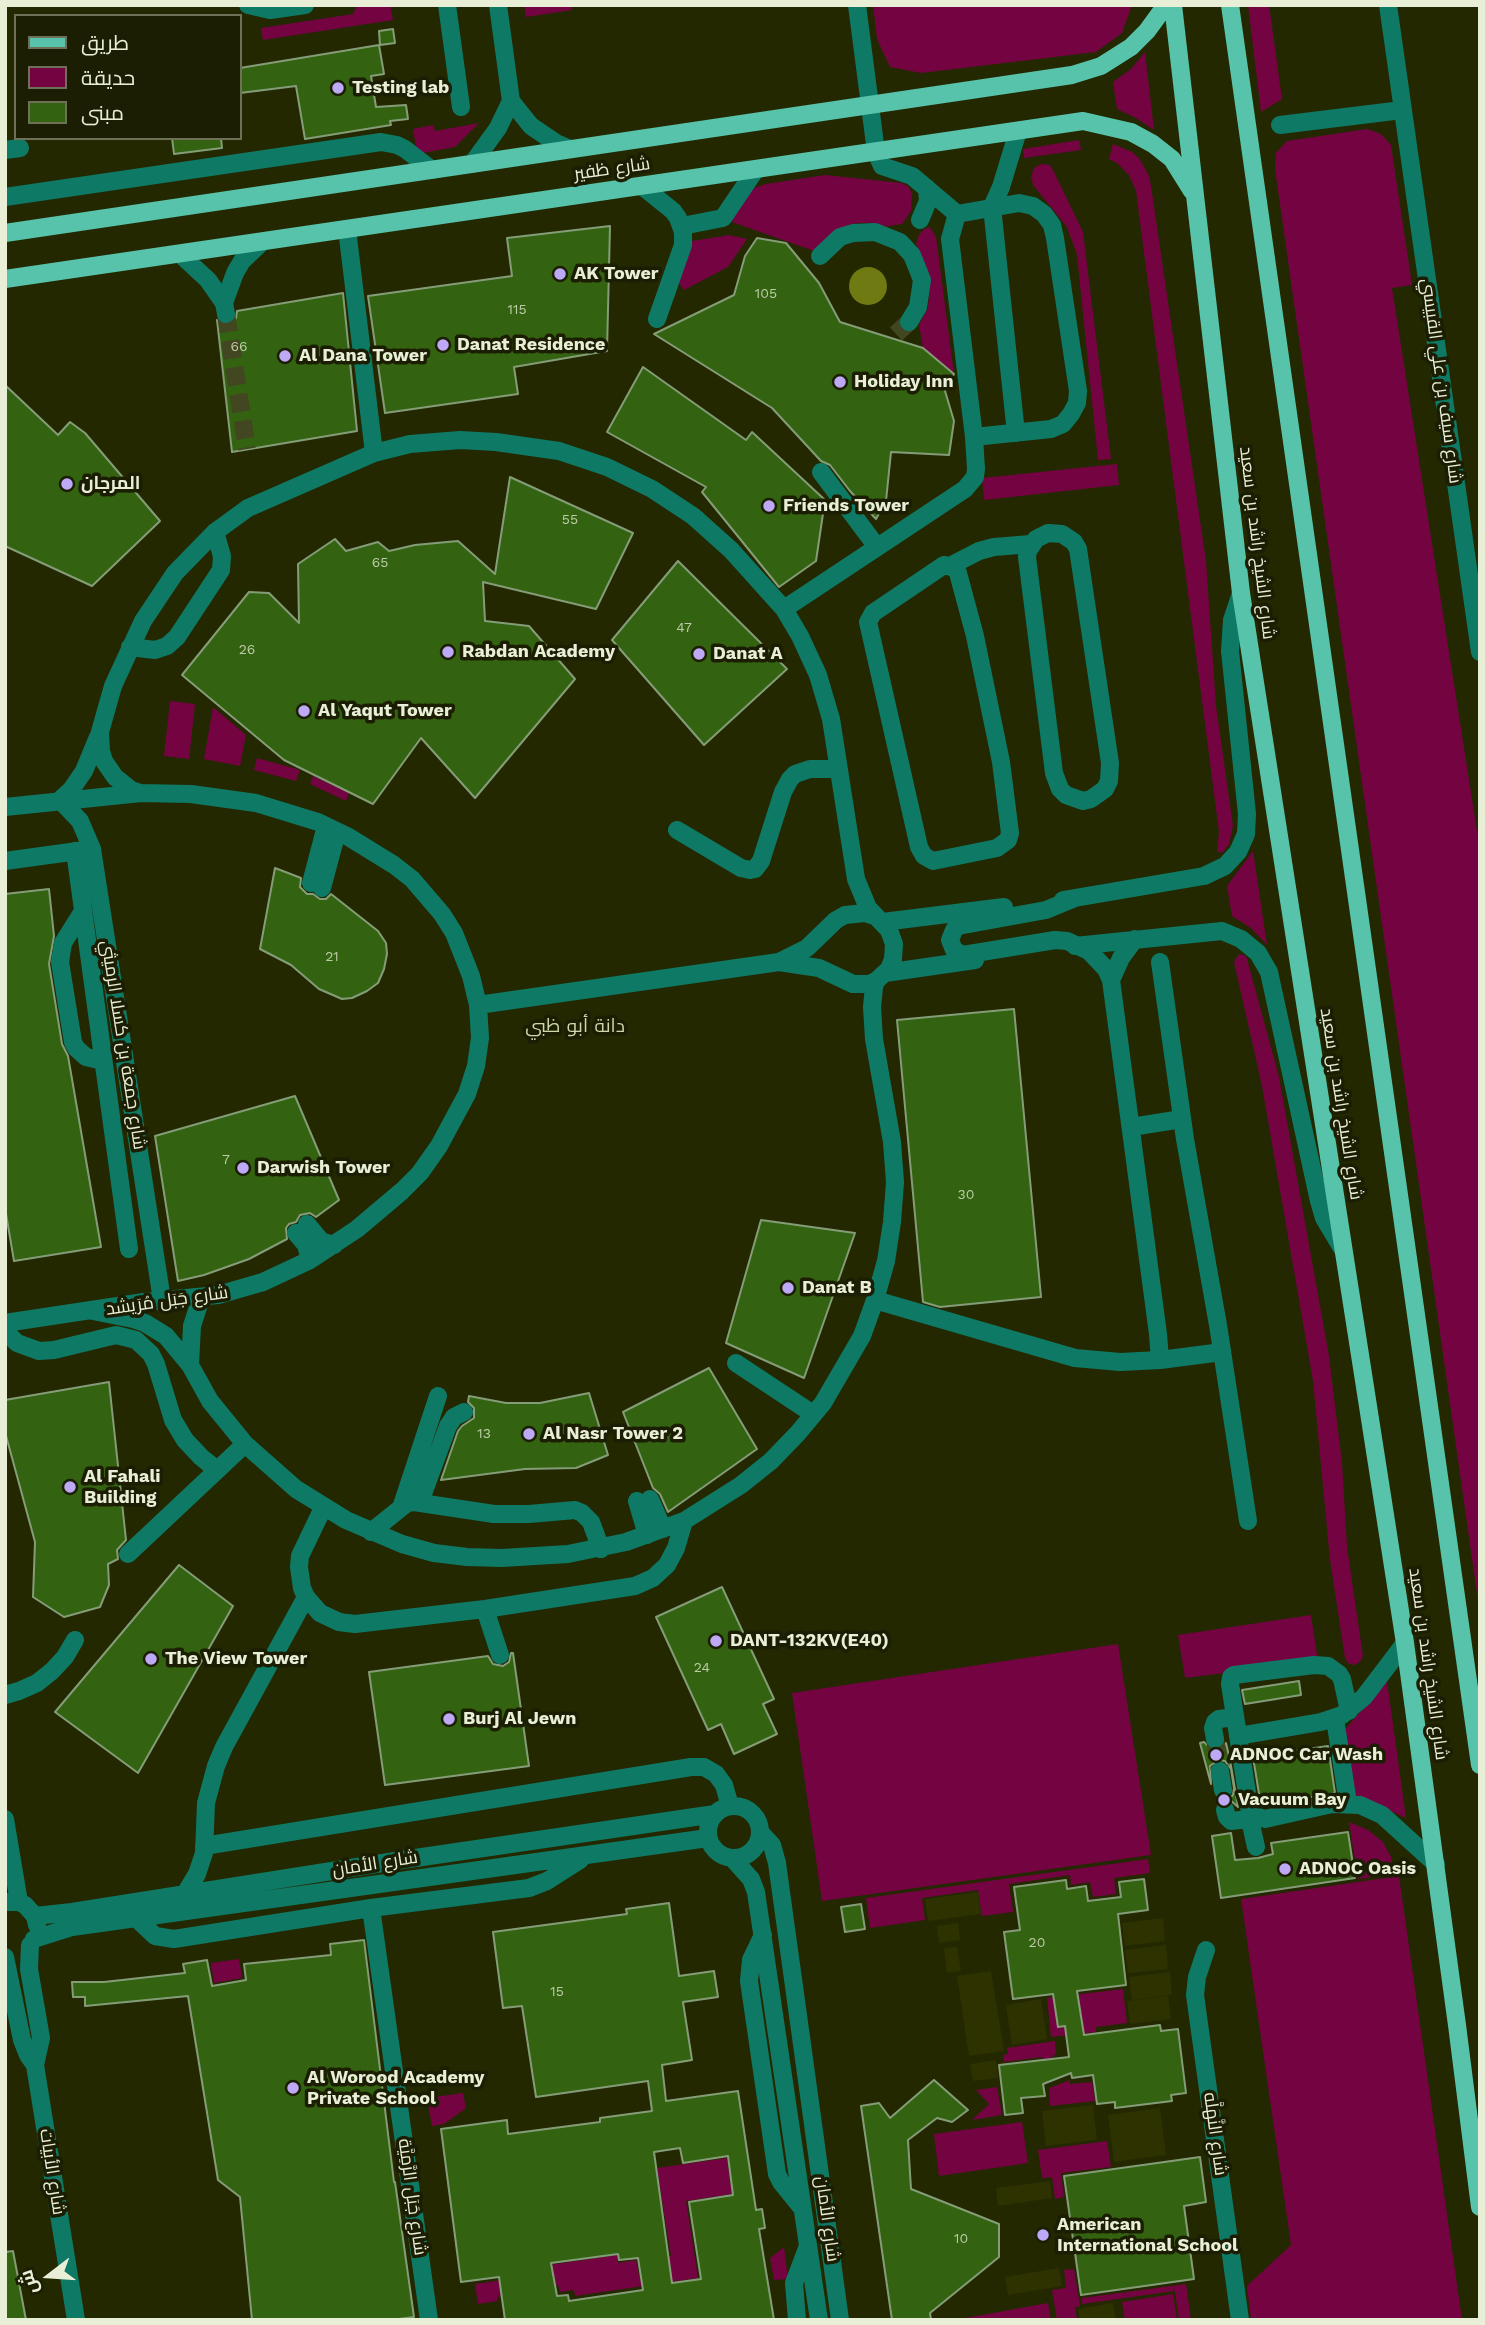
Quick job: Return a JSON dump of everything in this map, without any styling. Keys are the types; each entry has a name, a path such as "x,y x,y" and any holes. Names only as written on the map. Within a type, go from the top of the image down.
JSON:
{"main road":[{"name":"شارع ظفير","path":"5,233 1072,75 1101,66 1131,47 1166,5"},
{"name":"شارع الشيخ راشد بن سعيد","path":"1173,5 1241,593 1405,1643 1480,2207"},
{"name":"شارع الشيخ راشد بن سعيد","path":"1230,5 1480,1765"},
{"name":"شارع ظفير","path":"5,279 1083,121 1131,132 1153,144 1172,159 1196,197"}],"street":[{"path":"248,5 270,10 305,5"},
{"path":"447,5 461,107"},
{"path":"498,5 511,101 531,126 570,149"},
{"path":"857,5 876,152 882,166 912,176 954,212"},
{"name":"شارع سيف بن علي القبيسي","path":"1388,5 1480,652"},
{"path":"472,164 498,128 511,101"},
{"path":"1280,125 1402,110"},
{"path":"1016,433 992,207 1018,131"},
{"path":"5,197 381,142 405,149 432,170"},
{"path":"682,226 723,218 756,169"},
{"path":"642,186 673,211 682,226 683,245 657,319"},
{"path":"927,188 928,201 920,220 954,212 1019,203 1032,206 1044,214 1052,225 1078,391 1077,403 1063,424 1051,429 974,437"},
{"path":"784,609 971,484 976,469 974,437 950,239 954,212"},
{"path":"347,229 374,453"},
{"path":"820,256 840,237 853,233 875,232 900,242 917,263 922,281 918,307 909,322"},
{"path":"180,254 199,270 225,308 242,261 262,242"},
{"path":"60,800 84,771 100,732 113,686 143,621 167,584 194,552 215,532 248,508 374,453 411,444 448,441 496,442 559,451 607,467 652,489 693,516 731,550 784,609 818,675 831,719 856,880 863,899 889,930 894,944 893,959 873,993 872,1020 892,1142 895,1182 890,1235 875,1300 862,1336 809,1420 771,1461 741,1485 684,1521 601,1549 535,1557 467,1557 434,1553 371,1532 323,1508 272,1470 245,1444 210,1401 190,1365 166,1336 145,1323 93,1311"},
{"path":"821,472 877,547"},
{"path":"130,647 155,650 167,646 177,637 221,570 222,556 215,532"},
{"path":"950,566 958,573 989,699 1010,834 1008,840 997,848 933,861 924,856 919,846 868,622 873,613 939,567 950,566 979,551 1031,544 1042,535 1056,533 1069,538 1078,549 1110,772 1105,789 1091,799 1074,800 1060,789 1054,773 1027,564 1031,544"},
{"path":"779,962 807,948 836,920 845,915 865,913 879,919 1075,898 1203,876 1232,860 1243,843 1247,824 1230,651 1232,620 1241,593"},
{"path":"100,732 101,751 108,769 122,784 141,793"},
{"path":"677,830 745,870 755,869 761,861 783,792 790,779 795,774 810,769 838,769"},
{"name":"شارع جَبَل مُرَيشد","path":"5,807 141,793 191,794 245,801 281,810 331,829 394,864 428,896 454,933 463,954 478,1005 480,1038 476,1066 467,1094 439,1146 420,1173 358,1229 310,1260 241,1290 201,1298 162,1300 5,1323"},
{"name":"شارع جمعة بن كسلا الرميثي","path":"60,800 80,821 162,1300"},
{"path":"316,885 331,829"},
{"path":"5,860 83,850 83,911 129,1249"},
{"path":"1075,898 1046,910 958,926 950,940 954,950 963,955 1055,940 1067,941 1079,945 1098,959 1111,979 1160,1360"},
{"path":"83,911 63,943 60,962 73,1042 86,1057 103,1061"},
{"path":"478,1005 779,962 820,968 853,984 869,984 881,977 1079,945 1222,931 1241,939 1264,962 1271,983 1318,1201 1324,1218 1342,1248"},
{"path":"1111,979 1121,958 1135,939"},
{"path":"1160,962 1182,1119 1248,1521"},
{"path":"1131,1127 1182,1119"},
{"path":"310,1260 302,1229 321,1241 334,1245"},
{"path":"190,1365 192,1326 201,1298"},
{"path":"875,1300 1075,1358 1121,1362 1222,1352"},
{"path":"5,1331 17,1343 39,1351 116,1335 136,1340 156,1364 173,1420 185,1440 218,1470"},
{"path":"735,1367 809,1420"},
{"path":"401,1508 438,1396"},
{"path":"421,1502 448,1426 454,1417 464,1412"},
{"path":"128,1554 245,1444"},
{"path":"643,1500 655,1532"},
{"path":"371,1532 407,1503 421,1502 494,1514 575,1510 591,1522 601,1549"},
{"path":"323,1508 300,1556 299,1578 306,1597 320,1613 355,1625 485,1609 644,1583 667,1565 676,1548 684,1521"},
{"path":"185,1894 197,1874 204,1849 204,1822 210,1785 224,1747 306,1597"},
{"path":"485,1609 500,1655"},
{"path":"5,1695 45,1677 65,1657 75,1640"},
{"path":"1238,1736 1342,1715 1364,1697 1405,1643"},
{"path":"1255,1847 1255,1819 1248,1806 1230,1684 1234,1675 1321,1665 1334,1669 1342,1679 1348,1803"},
{"path":"1215,1739 1215,1722 1235,1717"},
{"path":"204,1849 691,1767 704,1767 716,1774 724,1785 723,1810 707,1829 708,1839 717,1853 733,1858 741,1857 755,1848 760,1832 759,1823 748,1809 723,1810"},
{"path":"1220,1770 1223,1790"},
{"path":"1225,1810 1231,1821 1332,1804 1348,1803 1371,1808 1436,1864"},
{"name":"شارع الأمان","path":"35,1916 723,1810"},
{"path":"5,1819 12,1902 31,1910 35,1916"},
{"name":"شارع الأمان","path":"760,1832 772,1846 777,1863 840,2320"},
{"name":"شارع الأمان","path":"5,1951 18,1952 32,1942 72,1927 708,1839"},
{"path":"204,1849 213,1871 233,1886 241,1905"},
{"path":"136,1918 155,1936 169,1939 371,1908 529,1888 547,1881 586,1856"},
{"name":"شارع الأمان","path":"733,1858 751,1879 756,1892 819,2320"},
{"name":"شارع جَبَل الرَّمِيَّة","path":"371,1908 429,2320"},
{"name":"شارع الأبيات","path":"35,1916 37,1923 29,1969 41,2038 35,2065 76,2320"},
{"name":"شارع النَّهلَّه","path":"1206,1950 1196,1977 1195,1995 1240,2320"},
{"name":"شارع الأبيات","path":"5,1957 22,2040 35,2065"},
{"path":"797,2320 794,2283 808,2246"}],"shaded area":[{"path":"868,267 881,273 887,286 881,299 868,305 855,299 849,286 855,273"},
{"path":"978,1892 981,1914 928,1921 925,1899"},
{"path":"1163,1918 1165,1941 1125,1946 1122,1923"},
{"path":"958,1923 960,1940 939,1943 937,1926"},
{"path":"1166,1945 1168,1969 1128,1973 1125,1950"},
{"path":"957,1947 961,1971 947,1973 944,1948"},
{"path":"991,1971 1004,2051 969,2056 957,1976"},
{"path":"1170,1972 1172,1995 1132,2000 1129,1977"},
{"path":"1168,1996 1171,2019 1130,2024 1127,2001"},
{"path":"1041,1999 1047,2039 1012,2045 1006,2005"},
{"path":"996,2060 998,2078 973,2081 970,2064"},
{"path":"1093,2105 1097,2140 1046,2146 1042,2111"},
{"path":"1160,2108 1166,2155 1114,2162 1108,2115"},
{"path":"1050,2181 1052,2198 998,2206 996,2188"},
{"path":"1059,2268 1062,2286 1008,2295 1005,2277"},
{"path":"1113,2303 1116,2320 1080,2320 1078,2309"}],"green space":[{"path":"357,5 390,5 393,20 263,40 261,28 353,14"},
{"path":"524,5 571,5 572,10 526,17"},
{"path":"873,5 1132,5 1122,33 1096,52 921,73 890,67 877,39"},
{"path":"1248,5 1269,5 1282,99 1261,112"},
{"path":"1145,52 1154,130 1117,109 1113,82 1131,69"},
{"path":"479,123 455,147 417,154 413,129 433,125 435,131"},
{"path":"1367,129 1381,134 1391,145 1412,285 1392,288 1480,850 1480,1615 1275,169 1276,153 1287,141"},
{"path":"1079,140 1081,150 1024,158 1023,149"},
{"path":"1113,144 1139,158 1149,176 1151,186 1206,561 1216,706 1233,826 1229,844 1222,853 1217,851 1219,832 1136,191 1129,175 1109,159"},
{"path":"1041,164 1050,165 1083,232 1111,459 1098,460 1077,255 1067,227 1033,185 1031,176 1034,168"},
{"path":"825,175 902,183 909,187 912,194 911,211 902,224 882,227 857,223 842,228 814,251 732,222 734,208 751,189 766,184"},
{"path":"930,227 936,237 954,374 923,348 919,325 928,308 930,284 916,243 924,229"},
{"path":"729,235 747,239 728,267 684,290 678,282 686,242"},
{"path":"1117,464 1119,485 984,500 982,478"},
{"path":"170,701 195,704 189,759 164,756"},
{"path":"213,707 246,735 240,766 204,759"},
{"path":"257,758 300,770 296,781 254,770"},
{"path":"313,776 349,793 346,801 310,784"},
{"path":"1253,851 1267,945 1251,928 1232,916 1227,886"},
{"path":"1239,954 1247,959 1279,1077 1329,1356 1342,1463 1347,1547 1363,1656 1360,1662 1354,1665 1348,1663 1345,1658 1330,1560 1313,1381 1262,1086 1234,962"},
{"path":"1311,1615 1318,1661 1185,1678 1178,1635"},
{"path":"1118,1644 1151,1855 822,1901 792,1693"},
{"path":"1387,1681 1406,1818 1350,1793 1341,1734"},
{"path":"1349,1822 1368,1830 1383,1842 1391,1857 1395,1874 1358,1879"},
{"path":"1148,1859 1150,1873 1114,1878 1116,1894 1093,1897 1090,1882 1071,1885 1070,1875 1009,1884 1013,1912 982,1916 978,1890 922,1898 925,1920 870,1928 866,1898"},
{"path":"1399,1876 1462,2320 1251,2320 1247,2286 1291,2245 1241,1899"},
{"path":"239,1959 242,1978 214,1983 211,1963"},
{"path":"1123,1989 1127,2023 1096,2027 1096,2032 1051,2037 1047,1998"},
{"path":"1055,2041 1056,2054 1044,2063 1042,2057 1004,2062 1003,2055 1008,2054 1007,2048"},
{"path":"1070,2080 1070,2084 1092,2082 1095,2101 1050,2106 1049,2088"},
{"path":"997,2087 1002,2115 972,2120 989,2104 976,2090"},
{"path":"463,2093 466,2108 444,2124 432,2126 427,2098"},
{"path":"1022,2122 1028,2163 939,2176 934,2134"},
{"path":"1107,2141 1111,2167 1061,2173 1064,2197 1055,2199 1052,2177 1042,2178 1038,2150"},
{"path":"727,2158 732,2194 686,2201 698,2278 575,2296 574,2290 560,2292 558,2285 511,2292 511,2295 497,2297 497,2301 478,2304 475,2284 537,2275 536,2267 617,2255 618,2263 636,2260 639,2276 659,2273 658,2259 671,2256 657,2168"},
{"path":"784,2247 788,2279 774,2280 770,2258"},
{"path":"1074,2269 1080,2306 1075,2307 1077,2320 1057,2320 1052,2290 1066,2288 1064,2270"},
{"path":"1186,2284 1191,2320 1179,2320 1175,2291 1082,2304 1082,2298"},
{"path":"1173,2294 1177,2320 1125,2320 1122,2302"},
{"path":"1048,2303 1051,2320 960,2320 960,2319"}],"building":[{"path":"393,29 395,43 380,45 379,31"},
{"path":"379,45 384,74 371,76 376,107 406,105 408,119 390,121 391,125 305,139 296,86 242,93 242,68"},
{"path":"172,140 221,140 222,148 174,154"},
{"path":"610,226 607,351 514,367 518,394 385,413 368,296 512,276 507,238"},
{"name":"Holiday Inn","path":"757,238 786,243 819,283 840,322 923,348 954,374 945,391 954,421 949,455 891,452 886,501 876,519 830,465 821,461 772,408 654,334 734,295 745,256"},
{"name":"Al Dana Tower","path":"343,293 357,431 232,452 217,320 229,325 236,318 237,311"},
{"path":"643,367 746,440 752,432 825,500 816,561 779,587 702,492 706,487 607,432"},
{"name":"المرجان","path":"5,385 58,435 70,422 85,433 160,521 92,586 5,546"},
{"path":"510,477 633,533 596,609 483,582 485,621 529,626 575,679 475,798 421,738 373,804 284,760 182,675 249,592 269,593 299,623 298,564 335,539 346,551 378,542 389,551 415,545 458,541 495,574"},
{"name":"Danat A","path":"678,561 787,669 704,745 612,640"},
{"path":"275,868 301,878 300,887 307,894 326,899 331,894 378,931 386,943 387,954 378,983 352,998 342,999 319,989 291,965 260,949"},
{"path":"49,889 54,936 49,964 101,1247 14,1261 5,1208 5,894"},
{"path":"1014,1009 1041,1297 940,1307 923,1302 897,1020"},
{"name":"Darwish Tower","path":"295,1096 339,1200 316,1217 310,1213 300,1215 296,1222 286,1228 287,1239 249,1259 178,1281 155,1136"},
{"name":"Danat B","path":"761,1220 855,1233 804,1378 726,1343"},
{"path":"709,1368 757,1449 668,1512 660,1494 653,1488 623,1412"},
{"name":"Al Fahali Building","path":"109,1382 126,1540 117,1550 118,1559 108,1564 109,1585 100,1607 64,1617 33,1597 35,1542 5,1432 5,1400"},
{"name":"Al Nasr Tower 2","path":"589,1393 608,1455 576,1468 525,1469 441,1480 458,1431 474,1418 474,1408 468,1402 469,1396 506,1403 540,1403"},
{"name":"The View Tower","path":"179,1565 233,1606 138,1773 55,1712"},
{"path":"722,1587 774,1699 763,1704 777,1734 734,1754 721,1724 708,1730 656,1617"},
{"name":"Burj Al Jewn","path":"511,1653 529,1766 385,1785 369,1672 488,1656 493,1664 503,1666 509,1662"},
{"path":"1299,1681 1301,1695 1245,1704 1242,1690"},
{"path":"1204,1742 1216,1750 1226,1743 1230,1760 1238,1807 1229,1799 1234,1788 1231,1769 1225,1761 1218,1760 1210,1766 1211,1784 1200,1743"},
{"path":"1328,1746 1335,1793 1261,1806 1253,1757"},
{"name":"ADNOC Oasis","path":"1348,1832 1355,1878 1221,1898 1212,1836 1231,1833 1235,1860 1273,1854 1271,1843"},
{"path":"1144,1879 1148,1910 1118,1914 1126,1985 1077,1991 1084,2035 1160,2025 1161,2031 1178,2029 1186,2093 1171,2095 1172,2101 1115,2108 1115,2102 1097,2104 1093,2075 1072,2078 1071,2073 1043,2084 1045,2096 1021,2098 1023,2113 1005,2115 999,2065 1069,2057 1065,2026 1058,2027 1053,1994 1013,1999 1004,1932 1020,1930 1014,1887 1066,1880 1067,1889 1086,1886 1088,1901 1121,1897 1119,1882"},
{"path":"669,1903 679,1976 714,1971 718,1997 683,2002 692,2060 662,2065 666,2101 738,2091 756,2210 762,2209 765,2228 759,2229 774,2320 505,2320 499,2277 461,2282 441,2129 507,2120 508,2134 600,2122 600,2118 652,2111 648,2081 536,2097 522,2006 503,2008 493,1932 627,1914 626,1909","holes":["680,2148 683,2163 728,2156 733,2195 689,2202 701,2279 672,2283 654,2152","618,2254 619,2260 638,2258 643,2290 569,2301 568,2295 557,2296 551,2263"]},
{"path":"861,1904 865,1929 845,1932 841,1907"},
{"path":"364,1940 414,2317 391,2320 252,2320 240,2197 218,2180 188,1996 85,2006 85,1997 73,1997 72,1982 104,1982 185,1973 183,1964 207,1960 212,1986 246,1980 244,1964 331,1955 330,1944"},
{"path":"934,2080 968,2110 952,2122 937,2118 908,2140 911,2189 999,2224 999,2257 930,2313 931,2320 892,2320 861,2106 879,2103 890,2118"},
{"path":"1200,2157 1206,2202 1184,2206 1194,2279 1081,2295 1064,2176"},
{"path":"13,2251 26,2320 5,2320 5,2252"}],"tunnel":[{"path":"226,314 247,449"},
{"path":"896,334 909,322"},
{"path":"1215,1739 1220,1771"}],"place":[{"name":"Testing lab","path":"338,88"},
{"name":"AK Tower","path":"560,274"},
{"name":"Danat Residence","path":"443,345"},
{"name":"Al Dana Tower","path":"285,356"},
{"name":"Holiday Inn","path":"840,382"},
{"name":"المرجان","path":"67,484"},
{"name":"Friends Tower","path":"769,506"},
{"name":"Rabdan Academy","path":"448,652"},
{"name":"Danat A","path":"699,654"},
{"name":"Al Yaqut Tower","path":"304,711"},
{"name":"Darwish Tower","path":"243,1168"},
{"name":"Danat B","path":"788,1288"},
{"name":"Al Nasr Tower 2","path":"529,1434"},
{"name":"Al Fahali Building","path":"70,1487"},
{"name":"DANT-132KV(E40)","path":"716,1641"},
{"name":"The View Tower","path":"151,1659"},
{"name":"Burj Al Jewn","path":"449,1719"},
{"name":"ADNOC Car Wash","path":"1216,1755"},
{"name":"Vacuum Bay","path":"1224,1800"},
{"name":"ADNOC Oasis","path":"1285,1869"},
{"name":"Al Worood Academy Private School","path":"293,2088"},
{"name":"American International School","path":"1043,2235"}],"district":[{"name":"دانة أبو ظبي","path":"575,1026"}]}
